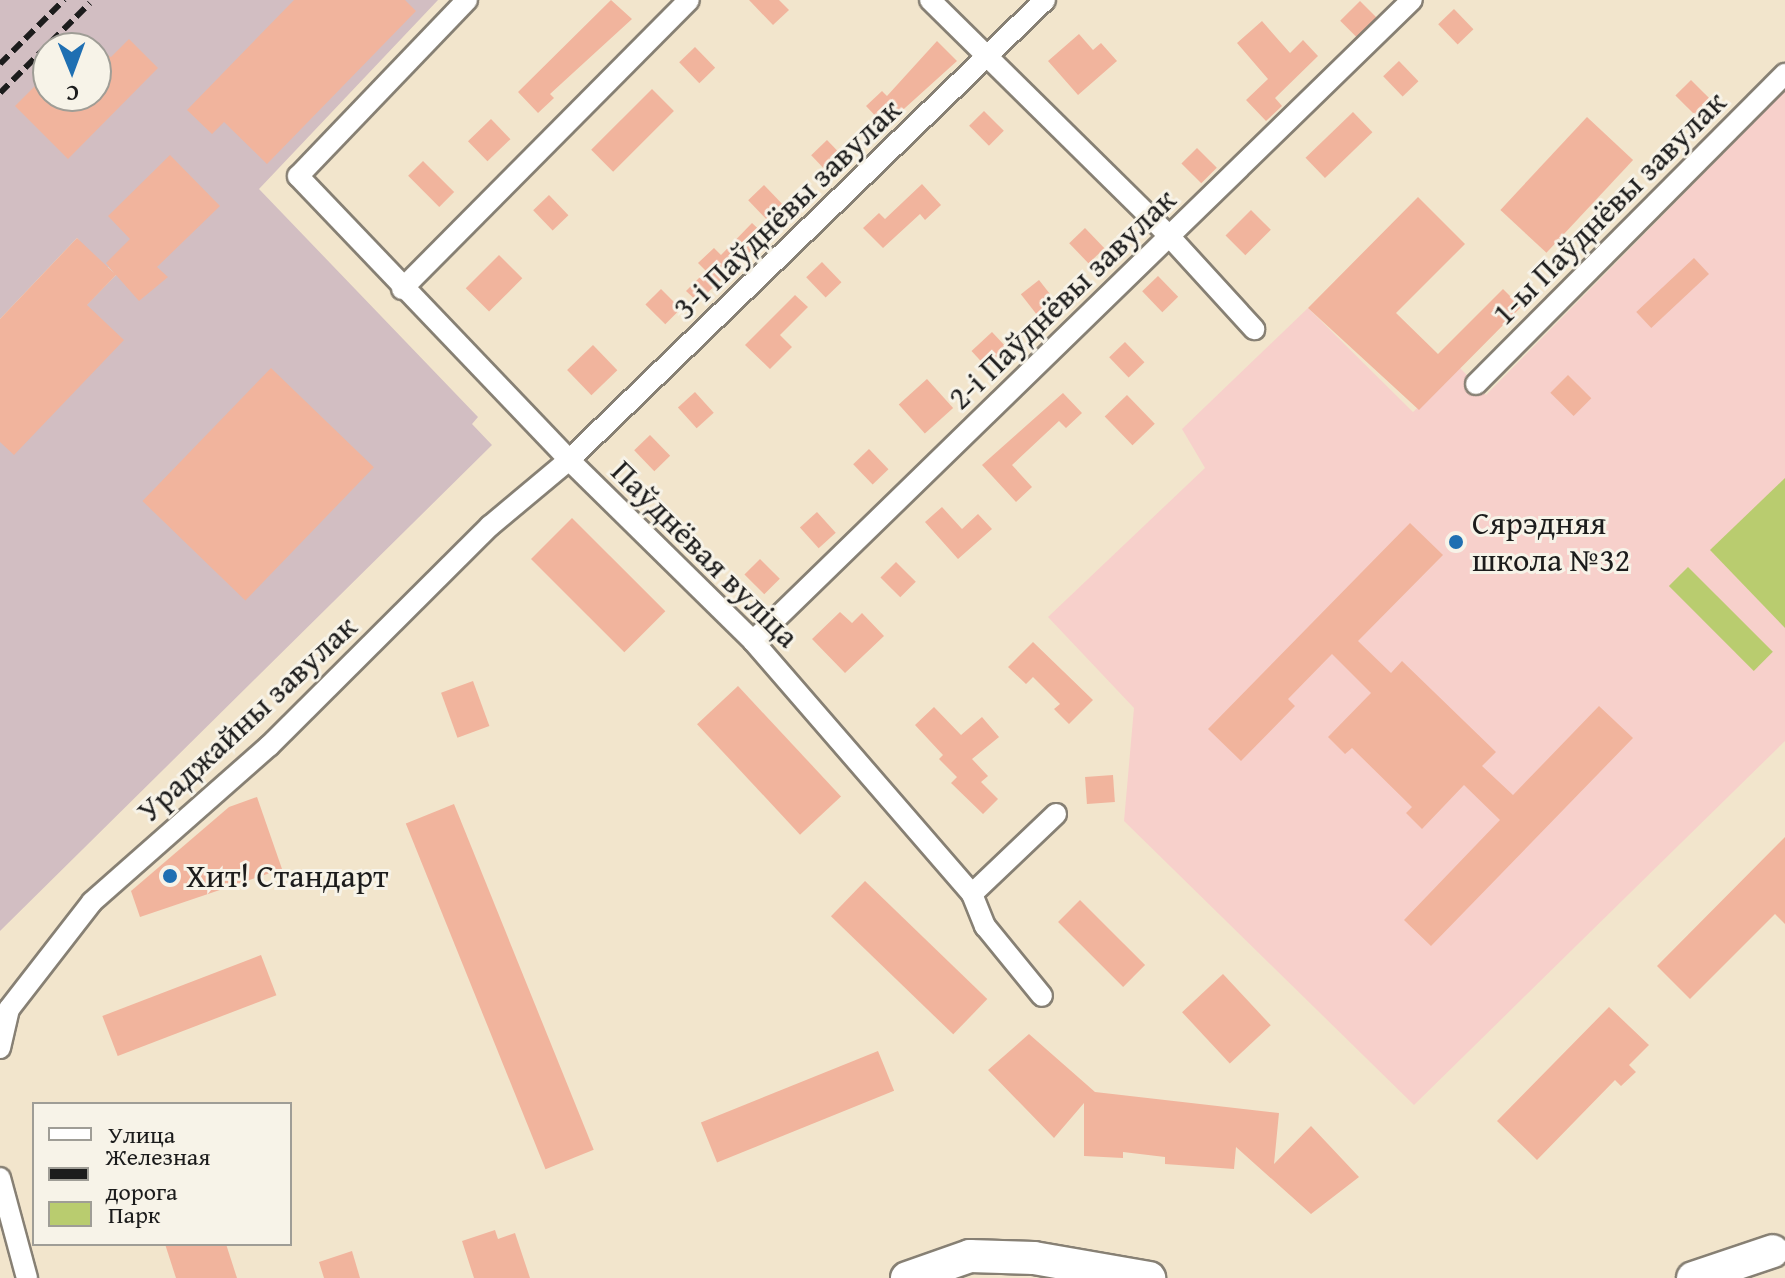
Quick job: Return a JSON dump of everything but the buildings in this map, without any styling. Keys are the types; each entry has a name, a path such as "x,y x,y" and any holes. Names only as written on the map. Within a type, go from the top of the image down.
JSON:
{"main road":[{"path":"907,1278 970,1256 1034,1258 1149,1278"},
{"path":"1693,1278 1775,1256"},
{"path":"1744,1278 1775,1256"}],"street":[{"name":"Паўднёвая вуліца","path":"467,0 298,176 402,289 569,460 753,641 972,894 985,926 1042,996"},
{"path":"402,289 689,0"},
{"path":"930,0 1170,237 1254,329"},
{"name":"3-і Паўднёвы завулак","path":"569,460 1045,0"},
{"name":"2-і Паўднёвы завулак","path":"753,641 1412,0"},
{"name":"1-ы Паўднёвы завулак","path":"1476,384 1785,74"},
{"name":"Ураджайны завулак","path":"0,1048 9,1009 92,902 269,746 490,526 569,460"},
{"path":"972,894 1056,814"},
{"path":"0,1178 27,1278"}],"shaded area":[{"path":"0,0 438,0 259,189 478,417 472,424 492,445 0,931 0,393 116,275 108,267 104,272 77,238 0,319"},
{"name":"Сярэдняя школа №32","path":"1785,91 1785,741 1414,1105 1124,821 1134,708 1048,617 1205,468 1182,429 1308,308 1413,412 1460,368 1486,395"}],"green space":[{"path":"1785,478 1785,628 1710,550"},
{"path":"1688,567 1773,652 1754,671 1669,586"}],"railway":[{"path":"0,64 64,0"},
{"path":"0,93 90,3"}],"place":[{"name":"Сярэдняя школа №32","path":"1456,542"},
{"name":"Хит! Стандарт","path":"170,876"}]}
